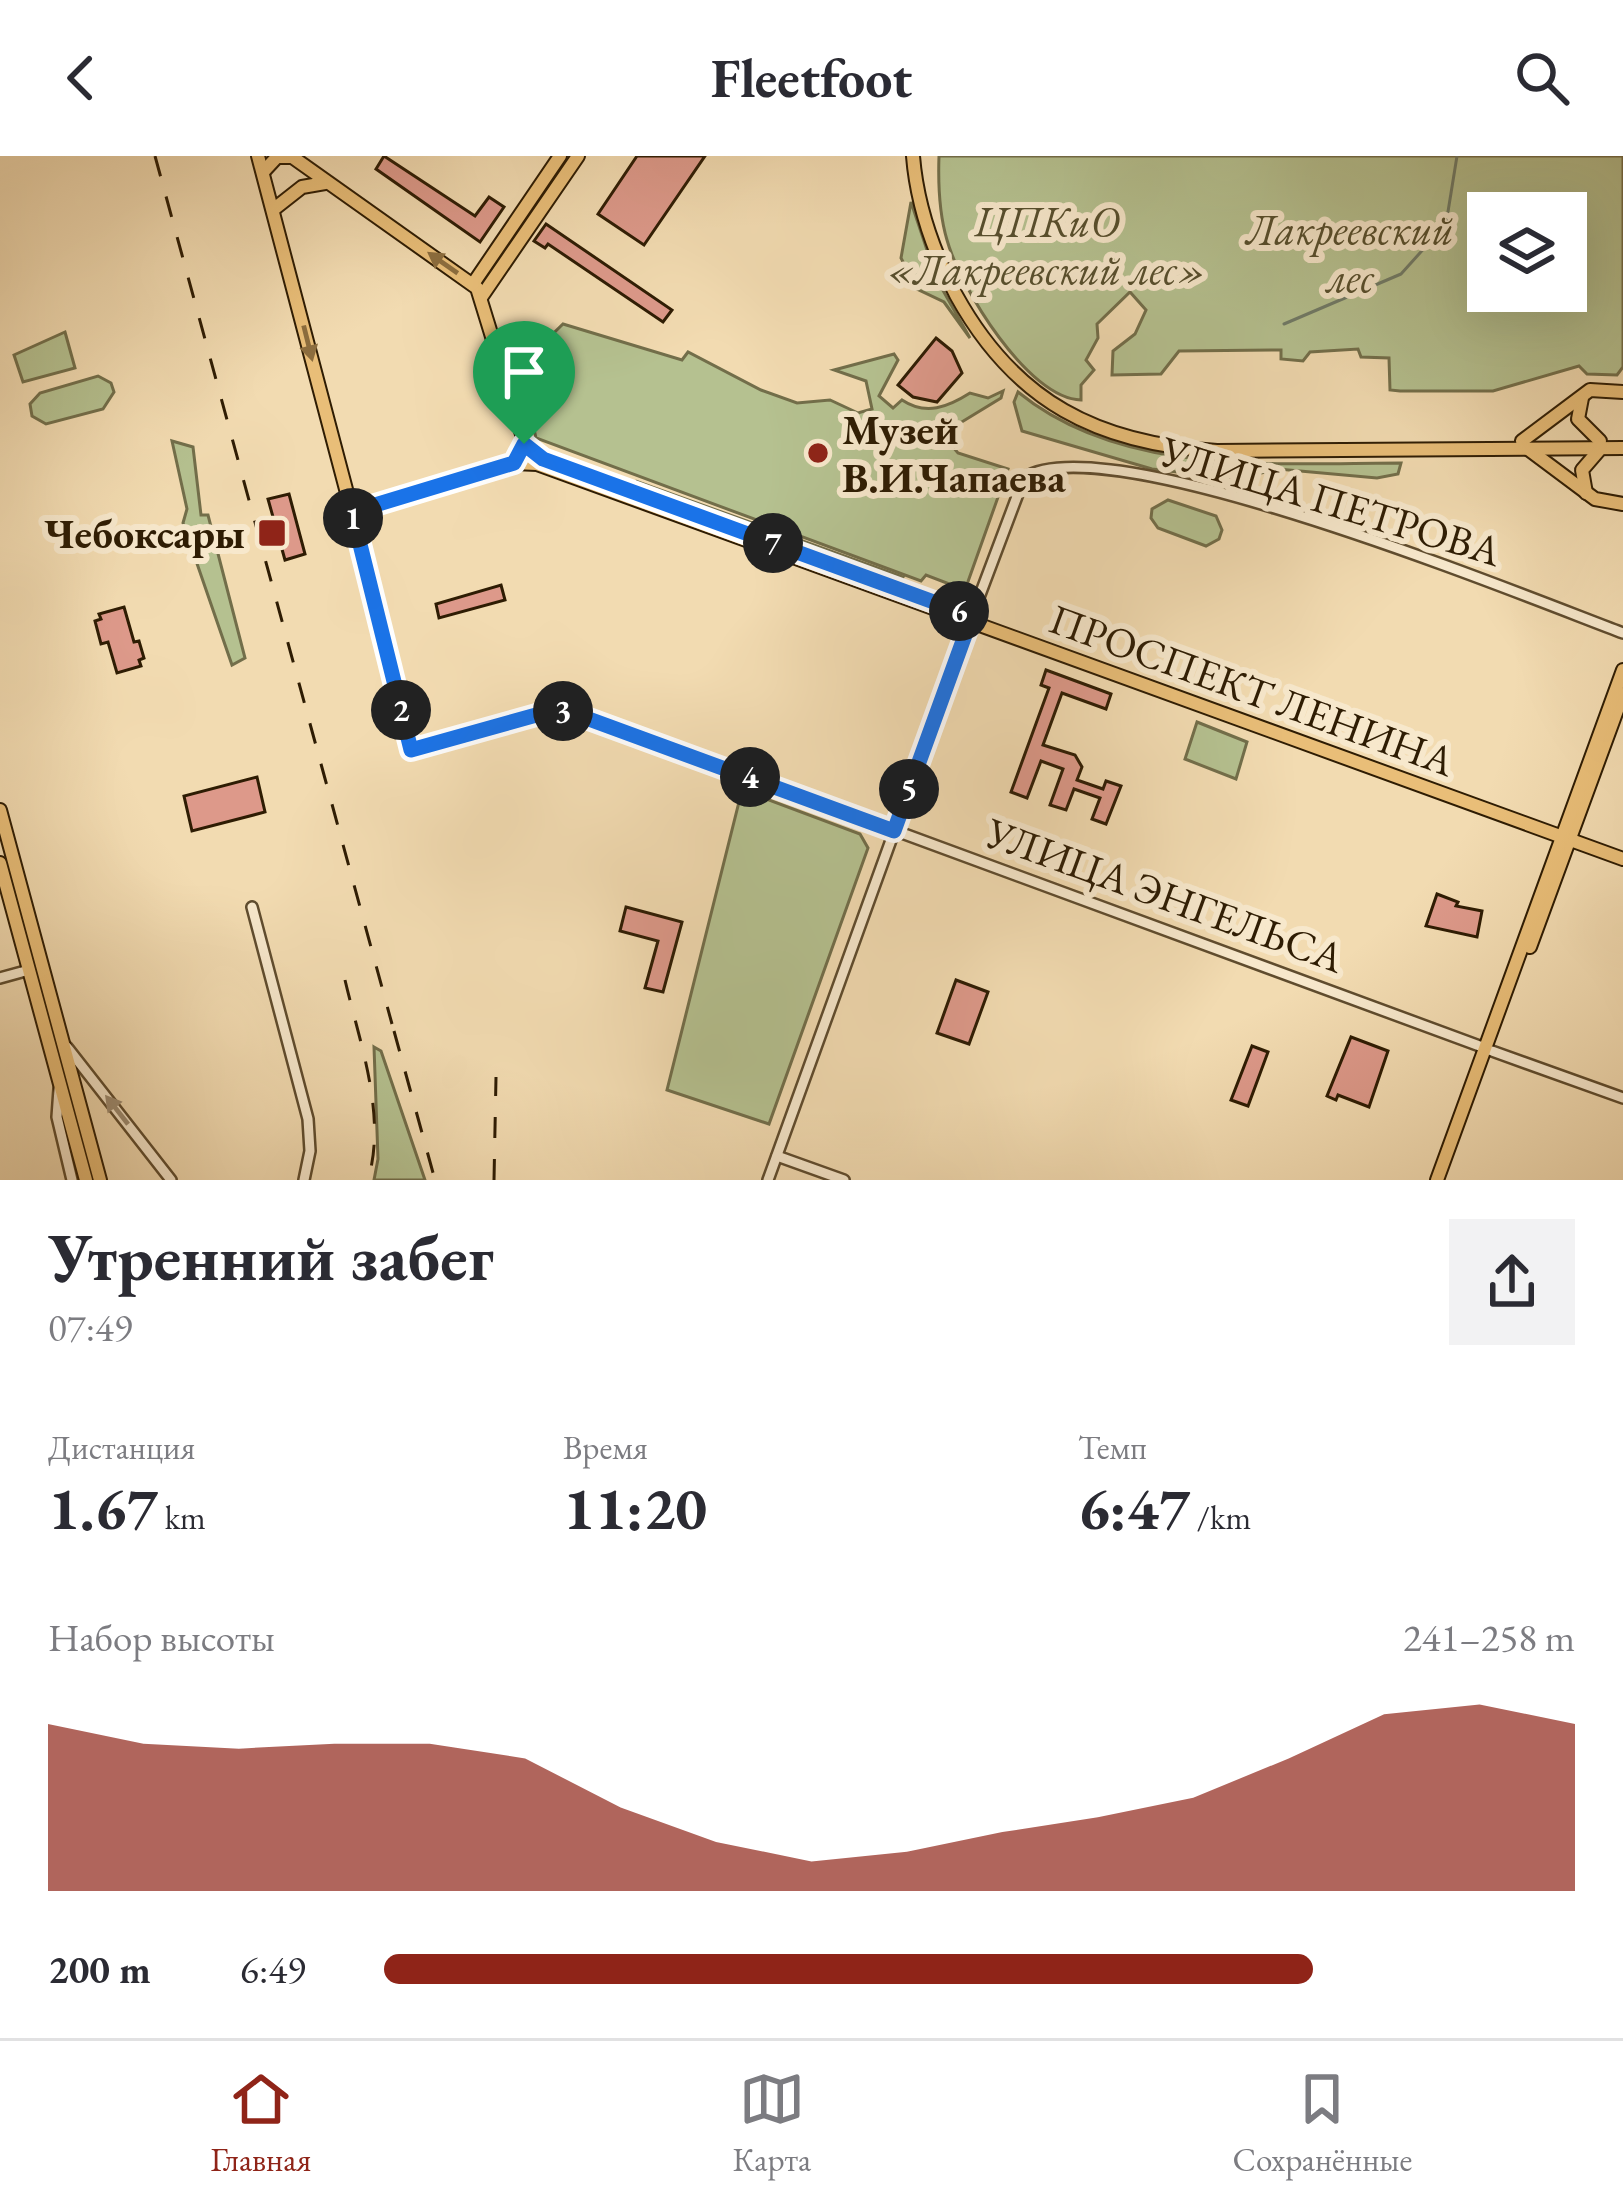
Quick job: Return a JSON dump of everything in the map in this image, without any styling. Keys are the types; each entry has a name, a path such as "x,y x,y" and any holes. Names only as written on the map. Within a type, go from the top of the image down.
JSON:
{"main road":[{"path":"258,156 352,512 514,463 524,444 477,290 291,156 277,157 264,171"},
{"path":"477,290 560,156"},
{"path":"477,290 578,156"},
{"path":"916,156 935,231 979,321 1025,376 1078,412 1140,434 1199,444 1623,444"},
{"path":"274,209 309,184 326,184"},
{"path":"1525,444 1586,393 1598,388 1623,392"},
{"path":"1586,393 1578,418 1601,444"},
{"name":"ПРОСПЕКТ ЛЕНИНА","path":"524,444 543,459 971,619"},
{"path":"1525,444 1587,494 1623,504"},
{"path":"1587,494 1582,470 1601,444"},
{"name":"ПРОСПЕКТ ЛЕНИНА","path":"514,463 543,466 1623,856"},
{"path":"1441,1180 1623,670"},
{"path":"1566,836 1623,694"},
{"path":"0,810 86,1180"},
{"path":"0,863 36,978 62,1041 100,1180"}],"street":[{"name":"УЛИЦА ПЕТРОВА","path":"971,619 1020,484 1028,474 1070,469 1125,472 1240,498 1623,633"},
{"name":"УЛИЦА ЭНГЕЛЬСА","path":"352,512 411,750 547,712 567,711 1623,1098"},
{"path":"768,1180 971,619"},
{"path":"252,907 308,1119 310,1151 304,1180"},
{"path":"0,978 36,978"},
{"path":"62,1041 171,1180"},
{"path":"60,1084 57,1118 72,1180"},
{"path":"777,1156 844,1180"}],"green space":[{"path":"939,156 1623,156 1623,367 1617,375 1587,374 1579,366 1493,391 1400,391 1390,390 1389,358 1361,357 1358,349 1310,352 1303,361 1281,359 1281,350 1179,351 1161,374 1112,375 1113,351 1135,334 1146,310 1130,292 1097,324 1098,338 1086,360 1094,370 1081,385 1081,400 1061,395 1040,381 999,337 954,260 940,198"},
{"path":"911,202 937,280 970,338 944,302 917,289 901,258"},
{"path":"563,324 682,360 688,352 797,403 830,400 858,413 872,409 866,381 834,370 894,354 898,360 879,396 893,408 902,400 928,409 970,393 988,398 1003,391 1001,398 942,434 958,453 1008,469 965,590 926,575 921,581 536,438 520,366"},
{"path":"65,332 75,368 23,382 14,355"},
{"path":"98,376 111,383 114,392 103,409 46,424 32,416 30,404 40,393"},
{"path":"1018,392 1059,419 1104,439 1152,452 1252,463 1401,463 1398,474 1377,478 1278,469 1236,479 1152,469 1022,431 1014,402"},
{"path":"172,441 193,447 201,515 208,515 245,658 232,665 183,523 187,509"},
{"path":"638,482 903,577 899,584 641,491"},
{"path":"1168,500 1216,516 1222,530 1219,539 1206,546 1158,528 1151,518 1152,509"},
{"path":"1197,722 1247,742 1236,779 1185,759"},
{"path":"742,790 860,834 868,848 769,1124 667,1090"},
{"path":"374,1047 381,1051 425,1180 374,1180 378,1159"}],"building":[{"path":"384,156 475,216 489,197 504,207 480,242 376,169"},
{"path":"637,156 705,156 644,245 598,214"},
{"path":"546,224 672,310 663,322 548,244 545,248 534,241"},
{"path":"936,338 952,351 962,373 937,402 913,397 898,385"},
{"name":"Чебоксары","path":"289,494 305,554 285,560 268,499"},
{"path":"501,585 505,600 439,618 436,604"},
{"path":"124,607 144,658 139,660 141,666 117,673 108,642 101,644 95,621 101,619 99,614"},
{"path":"1046,670 1111,694 1106,709 1062,693 1043,745 1075,755 1082,767 1077,780 1103,789 1106,781 1121,786 1106,824 1092,819 1100,798 1074,789 1066,810 1050,805 1063,769 1041,761 1027,798 1011,792 1049,688 1041,685"},
{"path":"257,777 265,812 192,831 184,796"},
{"path":"1437,894 1458,902 1456,906 1482,911 1477,937 1426,926"},
{"path":"626,907 682,922 663,992 645,988 658,941 620,931"},
{"path":"956,980 988,992 969,1044 937,1033"},
{"path":"1351,1037 1388,1051 1369,1107 1338,1095 1336,1100 1327,1096"},
{"path":"1252,1046 1268,1052 1248,1106 1231,1100"}],"waterway":[{"path":"1284,324 1401,274 1446,224 1457,156"}],"railway":[{"path":"155,156 392,1024"},
{"path":"345,980 373,1105 375,1130 368,1180"},
{"path":"394,1031 435,1180"},
{"path":"494,1180 496,1077"}],"place":[{"name":"Музей В.И.Чапаева","path":"818,453"},
{"name":"Чебоксары","path":"272,533"}],"route":[{"path":"524,444 543,459 972,616 894,831 567,711 547,712 411,750 352,512 514,463 524,444"}],"park label":[{"name":"ЦПКиО «Лакреевский лес»","path":"1047,245"},
{"name":"Лакреевский лес","path":"1350,253"}]}
